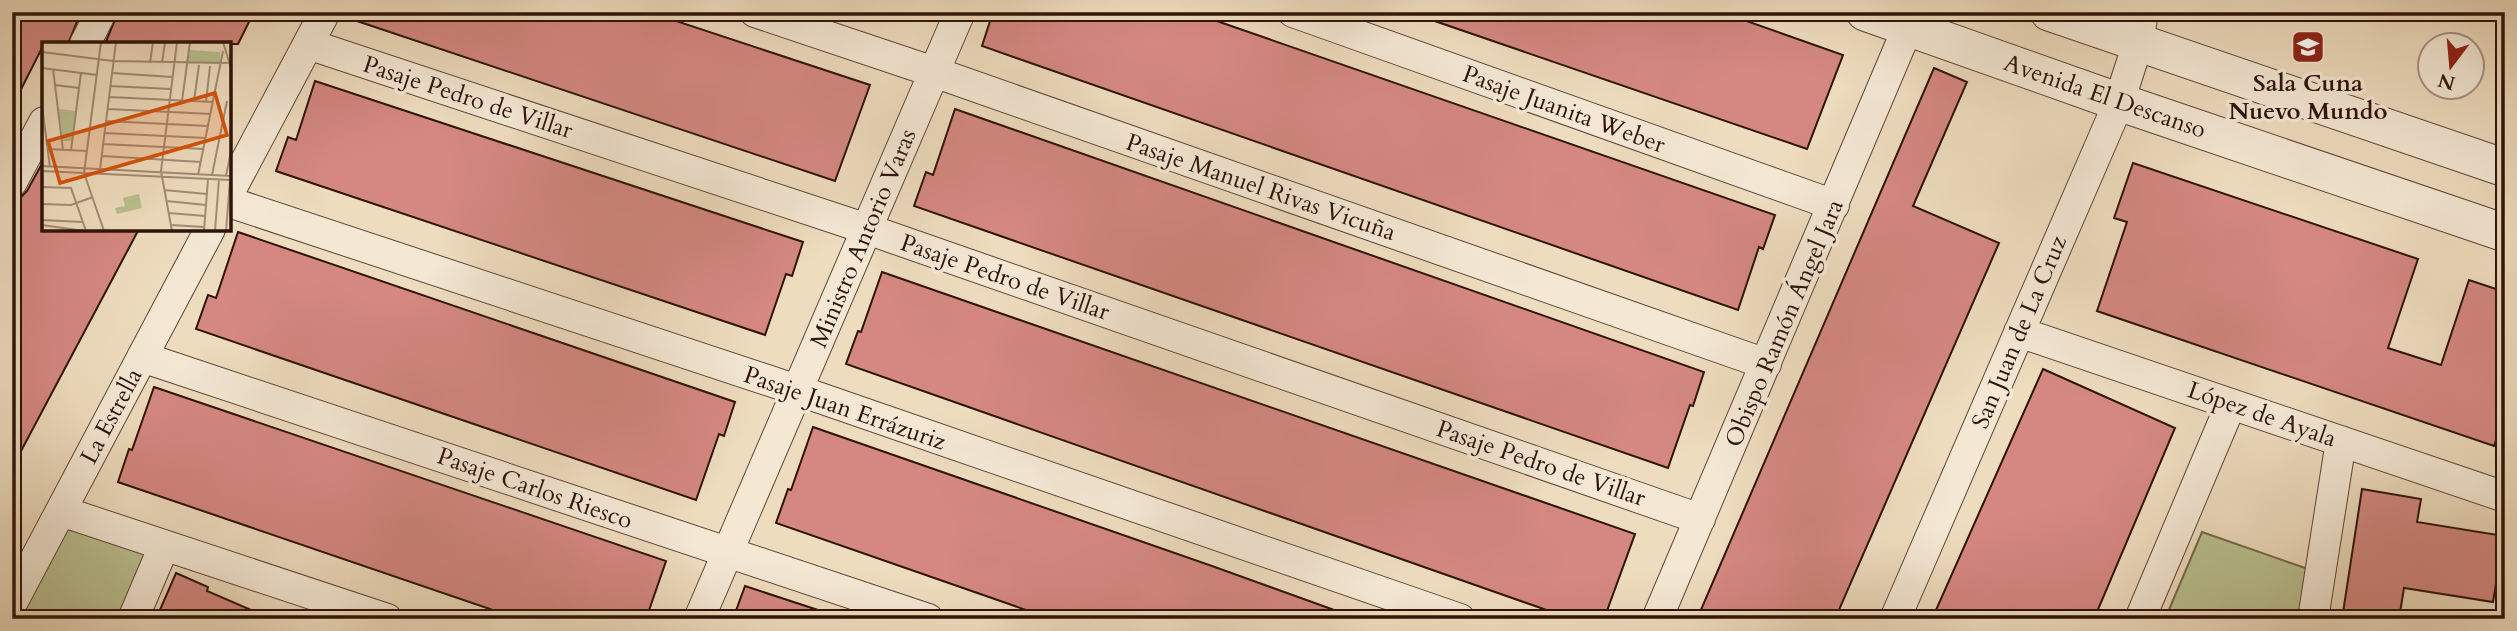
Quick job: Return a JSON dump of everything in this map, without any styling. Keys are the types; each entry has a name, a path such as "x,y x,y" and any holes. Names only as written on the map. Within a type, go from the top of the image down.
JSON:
{"street":[{"path":"86,42 101,12"},
{"path":"231,189 325,12"},
{"name":"Pasaje Manuel Rivas Vicuña","path":"755,12 934,72 1766,364"},
{"name":"Ministro Antorio Varas","path":"699,619 960,12"},
{"name":"Pasaje Juanita Weber","path":"1293,12 1835,205"},
{"name":"Avenida El Descanso","path":"1865,12 2119,102 2505,233"},
{"path":"2049,12 2141,28 2505,168"},
{"name":"Obispo Ramón Ángel Jara","path":"1657,619 1835,205 1908,27"},
{"name":"San Juan de La Cruz","path":"1895,619 2119,102 2141,28"},
{"name":"Pasaje Pedro de Villar","path":"308,44 867,229 1700,519"},
{"path":"12,182 42,126"},
{"name":"Pasaje Juan Errázuriz","path":"231,203 797,390 1460,619"},
{"name":"La Estrella","path":"12,603 22,561 61,511 209,231"},
{"name":"López de Ayala","path":"2019,332 2505,497"},
{"name":"Pasaje Carlos Riesco","path":"142,357 928,619"},
{"path":"2140,619 2231,404"},
{"path":"2313,619 2341,441"},
{"path":"61,511 164,546 317,608 387,619"},
{"path":"133,619 164,546"}],"green space":[{"path":"66,526 149,554 121,619 20,619"},
{"path":"2202,532 2308,569 2300,619 2165,619"}],"building":[{"path":"12,12 81,12 69,42 42,42 42,48 12,107"},
{"path":"118,12 254,12 238,44 106,42"},
{"path":"349,12 649,12 870,85 835,181 348,18"},
{"path":"993,12 1191,12 1775,215 1763,249 1759,247 1738,310 982,46"},
{"path":"1427,12 1721,12 1843,55 1807,149 1426,18"},
{"path":"1934,68 1967,82 1913,206 1999,243 1835,619 1697,619"},
{"path":"315,81 803,242 792,276 786,274 765,335 276,171 288,137 296,140"},
{"path":"955,109 1704,372 1668,468 914,206 926,172 933,175"},
{"path":"2133,163 2418,259 2388,348 2441,365 2469,280 2505,292 2505,414 2494,446 2097,311 2127,222 2114,218"},
{"path":"42,164 42,231 138,231 12,468 12,199 21,197"},
{"path":"238,232 735,402 724,436 719,434 696,500 196,329 208,295 216,298"},
{"path":"882,272 1635,534 1604,619 1572,619 846,364 858,331 861,332"},
{"path":"2043,369 2175,428 2094,619 1932,619"},
{"path":"154,387 666,561 646,619 519,619 118,482"},
{"path":"813,427 1212,566 1348,615 1348,619 1052,619 776,523 788,489 791,490"},
{"path":"2362,489 2421,499 2417,522 2504,536 2493,602 2404,588 2399,619 2342,619"},
{"path":"176,573 208,587 207,591 272,619 156,619"},
{"path":"745,586 827,613 826,619 733,619"}],"place":[{"name":"Sala Cuna Nuevo Mundo","path":"2308,47"}]}
